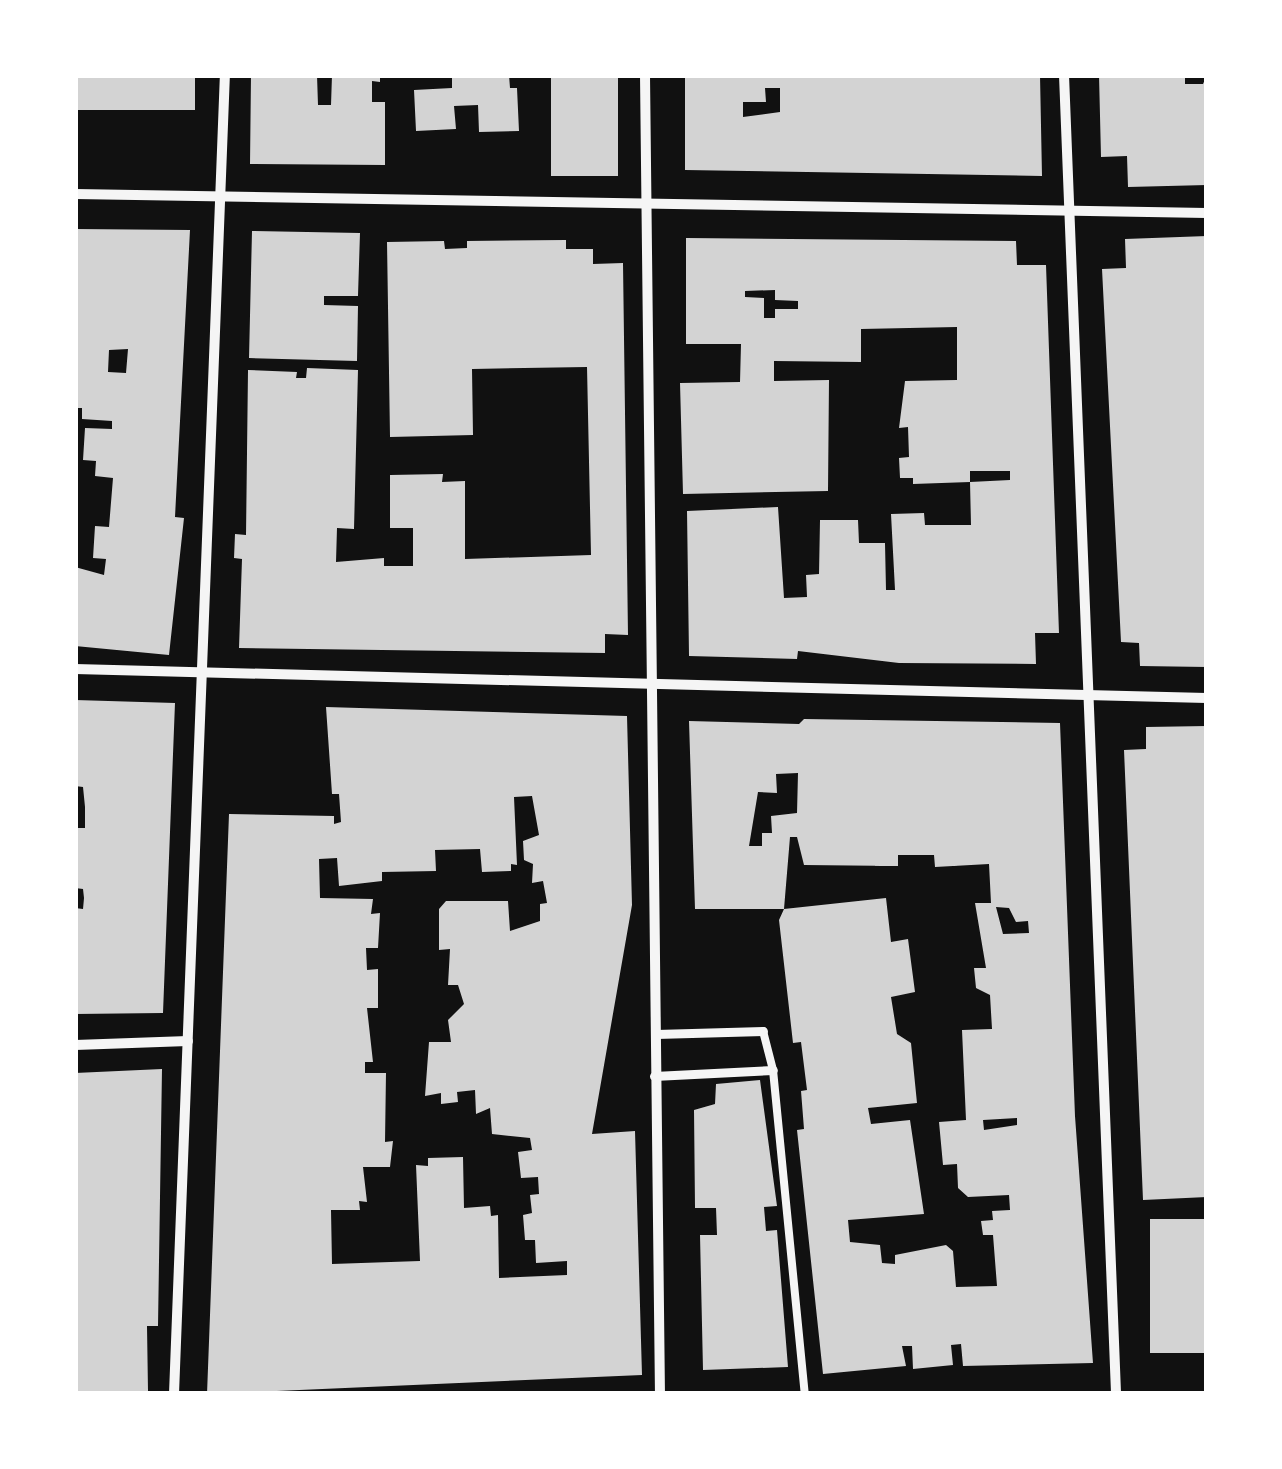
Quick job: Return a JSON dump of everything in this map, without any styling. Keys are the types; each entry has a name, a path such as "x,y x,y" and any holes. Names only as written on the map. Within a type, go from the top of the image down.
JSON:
{"street":[{"path":"174,1394 226,75"},
{"path":"645,75 660,1394"},
{"path":"1064,75 1116,1394"},
{"path":"75,194 1207,213"},
{"path":"75,669 1207,698"},
{"path":"656,1034 763,1031"},
{"path":"75,1045 188,1041"},
{"path":"654,1076 773,1070"}],"lane":[{"path":"763,1031 773,1070 805,1394"}],"building":[{"path":"75,75 195,75 195,110 75,110"},
{"path":"251,75 317,75 318,105 331,105 332,75 380,75 380,82 372,81 372,102 385,102 385,165 250,164"},
{"path":"452,75 509,75 510,88 517,88 519,131 479,132 478,105 454,106 456,129 416,131 414,90 452,88"},
{"path":"551,75 618,75 618,176 551,176"},
{"path":"685,75 1040,75 1042,176 685,170","holes":["765,88 780,88 780,112 743,117 743,102 766,102"]},
{"path":"1099,75 1185,75 1185,84 1203,84 1207,75 1207,185 1128,187 1127,156 1101,157"},
{"path":"75,229 190,230 175,517 184,518 169,655 75,646 75,567 104,575 106,559 93,558 95,526 109,527 113,478 95,476 96,461 83,460 85,428 112,429 112,421 82,419 82,408 75,408","holes":["128,349 126,373 108,372 109,350"]},
{"path":"252,231 360,233 358,296 324,296 324,305 358,306 357,361 249,358"},
{"path":"1207,236 1207,667 1140,666 1139,643 1121,642 1102,269 1126,268 1125,239"},
{"path":"686,238 1016,241 1017,265 1046,265 1059,633 1035,633 1036,664 899,663 798,651 797,659 689,656 687,511 778,507 784,598 807,597 806,575 819,574 820,520 858,520 859,543 885,543 886,590 895,590 891,514 924,513 925,525 971,525 970,482 913,484 913,478 900,478 899,458 909,457 908,427 899,428 905,381 957,380 957,327 861,329 861,362 774,361 774,381 829,380 828,491 683,494 680,383 740,382 741,344 686,344","holes":["775,290 775,300 798,301 798,309 775,309 775,318 764,318 764,298 745,297 745,291","970,471 1010,471 1010,480 970,482"]},
{"path":"566,240 566,249 593,249 593,264 623,263 628,635 605,634 605,653 239,648 242,559 234,558 235,534 246,535 248,370 297,372 296,378 306,378 307,368 358,370 354,529 337,528 336,562 384,558 384,566 413,566 413,528 390,528 390,475 443,474 442,482 465,481 465,559 591,555 587,367 472,369 473,435 390,437 387,242 444,241 445,249 467,248 467,241"},
{"path":"75,700 175,703 163,1013 75,1014 75,908 83,909 84,898 83,889 75,888 75,828 85,828 85,807 83,787 75,786"},
{"path":"326,707 627,716 632,905 592,1134 635,1131 642,1375 207,1394 229,814 334,816 334,824 341,822 339,794 332,794","holes":["532,796 539,835 523,841 524,860 533,864 532,883 543,881 547,903 540,904 540,921 510,931 508,901 446,901 439,909 439,950 450,949 448,985 458,985 464,1004 448,1020 451,1042 429,1042 425,1096 441,1093 441,1104 458,1102 457,1092 475,1090 476,1114 490,1108 492,1134 530,1138 532,1150 518,1152 521,1178 538,1177 539,1194 530,1195 532,1213 523,1215 525,1240 535,1240 536,1263 567,1261 567,1275 499,1278 498,1215 491,1216 490,1206 464,1208 463,1157 428,1158 428,1166 416,1165 420,1261 332,1264 331,1210 360,1210 359,1201 367,1202 363,1167 390,1167 393,1141 385,1142 386,1073 365,1073 365,1062 373,1062 367,1008 378,1008 378,969 367,970 366,948 378,948 380,913 371,914 373,899 320,898 319,859 337,858 339,886 382,881 382,872 436,871 435,850 480,849 482,872 511,871 511,864 517,865 514,797"]},
{"path":"689,721 1060,723 1075,1116 1093,1363 963,1366 961,1344 951,1345 953,1365 913,1369 912,1346 902,1346 906,1366 823,1374 797,1130 804,1129 801,1091 807,1090 801,1042 793,1043 779,920 784,909 695,909","holes":["798,773 797,813 771,816 772,833 762,833 762,846 749,846 758,792 777,793 776,774","790,837 797,837 804,865 898,866 898,855 934,855 935,867 989,864 991,903 975,903 986,968 974,968 976,988 990,995 992,1029 962,1030 966,1120 939,1122 943,1165 957,1164 958,1188 968,1197 1009,1195 1010,1210 992,1211 993,1220 981,1221 983,1235 993,1235 997,1286 956,1287 953,1251 946,1245 895,1255 895,1264 882,1263 880,1245 850,1242 848,1220 924,1214 910,1120 871,1124 868,1108 917,1103 911,1043 897,1034 891,997 915,992 908,939 891,942 886,898 784,909","996,907 1009,908 1016,922 1028,921 1029,933 1003,934","1017,1118 1017,1125 984,1130 983,1120"]},
{"path":"1207,726 1207,1197 1143,1200 1124,750 1146,749 1146,727"},
{"path":"162,1069 158,1326 147,1326 148,1391 75,1393 75,1073"},
{"path":"760,1080 777,1206 764,1207 766,1231 777,1230 788,1367 703,1370 700,1235 717,1235 716,1208 695,1208 694,1110 715,1104 716,1084"},
{"path":"1150,1219 1207,1219 1207,1353 1150,1353"}]}
